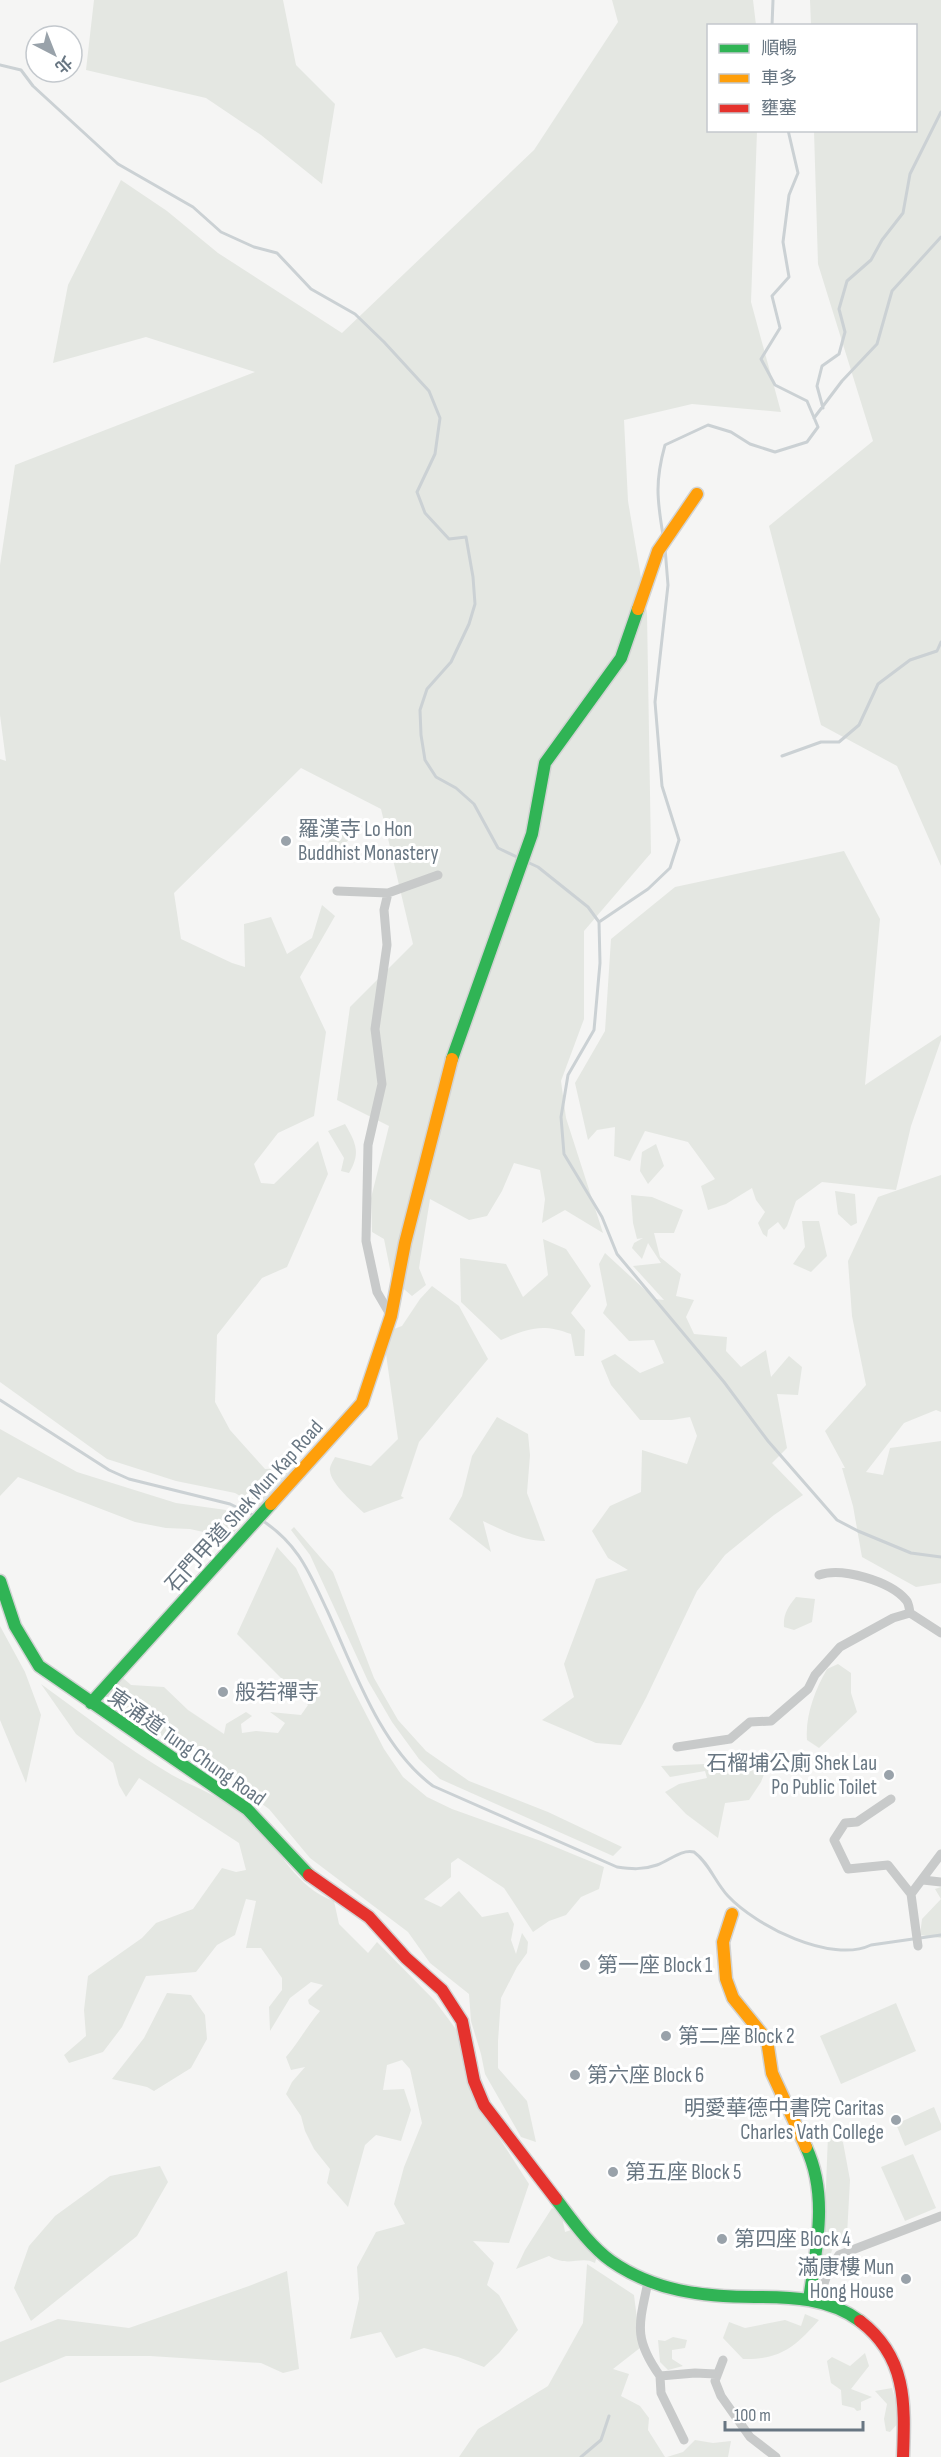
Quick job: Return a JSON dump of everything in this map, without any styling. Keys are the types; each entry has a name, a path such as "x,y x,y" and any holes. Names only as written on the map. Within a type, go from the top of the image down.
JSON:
{"street":[{"name":"石門甲道 Shek Mun Kap Road","path":"91,1703 362,1404 391,1316 405,1243 446,1077 532,834 545,763 621,658 658,550 697,494"},
{"path":"338,891 388,893 438,875"},
{"path":"388,893 384,910 387,945 375,1029 382,1084 368,1145 366,1241 377,1292 391,1316"},
{"path":"819,1575 829,1572 846,1573 891,1587 908,1601 910,1613 941,1633"},
{"name":"東涌道 Tung Chung Road","path":"0,1581 13,1626 28,1652 48,1674 247,1809 311,1877 369,1917 406,1958 442,1990 462,2021 474,2081 488,2110 587,2238 618,2266 648,2282 698,2295 814,2300 837,2308 860,2320 878,2337 898,2371 903,2395 903,2457"},
{"path":"677,1747 730,1739 750,1722 771,1721 808,1689 815,1675 840,1647 893,1618 910,1613"},
{"path":"891,1799 857,1822 845,1823 834,1840 848,1869 888,1865 910,1894 917,1939"},
{"path":"910,1894 941,1854"},
{"path":"923,1880 941,1882"},
{"path":"732,1914 723,1942 726,1979 733,1998 767,2040 772,2073 810,2155 820,2194 814,2300"},
{"path":"814,2300 838,2255 941,2216"},
{"path":"648,2282 640,2318 640,2339 646,2357 660,2376 661,2393 684,2440"},
{"path":"723,2360 715,2381 721,2396 750,2437 776,2457"},
{"path":"660,2376 716,2374"}],"shaded area":[{"path":"94,0 283,0 296,65 335,104 322,184 261,135 206,98 86,70"},
{"path":"612,0 753,0 756,24 707,24 707,132 757,132 751,302 781,412 692,404 624,420 628,501 647,613 651,853 584,931 584,1019 561,1081 566,1118 603,1233 565,1210 542,1223 545,1199 540,1170 514,1163 502,1191 487,1216 469,1220 430,1199 419,1268 426,1285 412,1296 392,1279 384,1239 372,1232 371,1198 389,1126 337,1100 350,1007 413,944 381,809 301,768 174,893 181,939 245,967 244,924 271,917 287,954 312,938 322,905 335,916 300,977 326,1032 314,1116 278,1133 254,1164 261,1183 274,1184 318,1141 328,1174 287,1267 262,1278 217,1335 215,1402 230,1430 265,1469 298,1468 262,1508 235,1493 176,1481 107,1459 0,1382 0,759 6,761 0,715 0,565 15,465 255,372 146,337 53,363 68,285 121,180 167,211 218,253 342,333 534,150 618,22"},
{"path":"810,0 941,0 941,866 897,766 821,725 769,526 873,441 818,264 814,132 917,132 917,24 811,24"},
{"path":"348,822 359,829 330,859 329,840"},
{"path":"844,851 880,919 865,1085 941,1035 941,1040 911,1126 896,1190 822,1182 796,1201 784,1230 778,1222 768,1230 767,1237 758,1223 765,1212 756,1200 752,1188 726,1204 708,1210 701,1186 715,1179 688,1142 645,1131 630,1161 614,1156 615,1127 597,1130 588,1140 575,1083 605,1031 611,939 675,887"},
{"path":"345,1124 356,1148 355,1160 349,1173 341,1171 344,1158 328,1131"},
{"path":"656,1144 664,1166 648,1184 640,1171 642,1152"},
{"path":"941,1175 941,1412 936,1410 904,1423 866,1472 883,1475 890,1448 941,1441 941,1583 916,1587 862,1557 853,1506 842,1468 845,1468 825,1431 866,1385 852,1316 848,1261 878,1197"},
{"path":"835,1191 855,1194 857,1223 851,1226 838,1214"},
{"path":"631,1195 652,1197 683,1210 674,1233 654,1233 660,1257 681,1274 676,1296 694,1300 686,1317 694,1334 727,1337 726,1351 741,1367 766,1350 771,1377 789,1356 802,1367 798,1395 777,1394 787,1448 772,1463 803,1495 774,1515 725,1555 697,1591 621,1745 596,1743 542,1720 574,1697 564,1664 596,1579 628,1570 608,1558 592,1531 610,1506 641,1492 642,1450 687,1464 697,1436 690,1417 672,1420 640,1420 611,1385 601,1361 615,1354 640,1373 664,1363 654,1340 629,1341 603,1313 607,1305 599,1264 605,1253 655,1299 664,1300 633,1266 661,1263 648,1243 642,1259 632,1248 634,1243 643,1238 637,1239 633,1223"},
{"path":"802,1221 819,1221 827,1256 811,1272 793,1264 805,1247"},
{"path":"543,1239 566,1249 591,1286 571,1313 585,1330 584,1356 575,1356 571,1334 552,1329 536,1328 501,1340 461,1302 460,1258 506,1264 523,1297 548,1275"},
{"path":"432,1286 459,1306 488,1359 419,1442 401,1496 404,1498 364,1513 334,1482 330,1471 331,1466 335,1457 371,1466 398,1439 383,1333 402,1326"},
{"path":"497,1417 528,1434 530,1455 527,1493 545,1541 520,1537 483,1521 491,1552 449,1519 462,1496 472,1456"},
{"path":"0,1429 77,1472 176,1503 226,1510 243,1521 230,1538 190,1529 166,1528 135,1522 18,1477 0,1496"},
{"path":"294,1527 333,1572 374,1678 398,1720 426,1751 469,1781 548,1812 622,1847 613,1856 440,1779 419,1759 392,1722 368,1681 310,1555 291,1530"},
{"path":"277,1547 296,1568 352,1687 384,1749 403,1777 427,1797 452,1809 541,1841 604,1867 599,1889 581,1897 566,1915 549,1921 533,1932 504,1888 458,1858 451,1863 451,1877 424,1899 441,1907 459,1891 482,1917 508,1912 514,1924 511,1940 516,1954 522,1933 528,1942 527,1953 501,1998 498,2068 527,2101 536,2142 521,2137 485,2074 471,2021 469,1994 430,1963 408,1932 310,1858 269,1809 213,1769 190,1758 161,1735 149,1730 104,1696 122,1677 131,1685 164,1687 188,1710 224,1734 226,1724 246,1712 252,1716 241,1724 242,1733 256,1731 278,1733 285,1723 270,1712 301,1715 308,1705 237,1634"},
{"path":"796,1597 815,1599 812,1622 794,1630 784,1627 784,1618"},
{"path":"0,1626 25,1672 41,1715 26,1783 0,1720"},
{"path":"838,1664 851,1673 851,1693 857,1712 819,1748 807,1740 809,1713 827,1669"},
{"path":"41,1684 155,1765 228,1803 244,1814 307,1885 334,1901 339,1924 368,1953 377,1942 435,2001 458,2032 480,2108 529,2184 509,2243 473,2241 494,2263 487,2285 499,2295 518,2330 484,2367 424,2348 396,2358 381,2332 350,2339 359,2299 357,2267 376,2232 405,2224 394,2204 404,2167 422,2123 410,2069 402,2060 387,2065 383,2090 404,2089 411,2110 401,2141 376,2135 365,2145 348,2207 327,2183 330,2169 314,2149 301,2116 286,2094 292,2082 305,2067 291,2070 286,2057 320,2011 309,2004 308,2000 323,1985 311,1982 290,1998 270,2031 269,2007 282,1990 282,1978 261,1948 246,1948 256,1901 246,1899 235,1935 217,1945 196,1972 146,1976 122,2027 103,2052 69,2063 64,2055 86,2036 84,2010 88,1976 142,1938 156,1923 193,1909 222,1868 236,1872 246,1870 239,1843 139,1778 126,1797 119,1785 113,1763 76,1734"},
{"path":"720,1759 739,1764 769,1761 761,1782 749,1800 725,1803 718,1838 686,1814 665,1792 679,1784 707,1778 705,1771 670,1777 661,1766 705,1764"},
{"path":"941,1887 941,1899 935,1889"},
{"path":"941,1899 941,1938 920,1935 922,1919"},
{"path":"167,1993 191,1995 205,2015 207,2039 191,2068 154,2091 147,2087 112,2079 144,2038"},
{"path":"896,2003 916,2051 841,2084 820,2036"},
{"path":"934,2107 941,2130 905,2146 896,2124"},
{"path":"828,2135 843,2142 850,2180 847,2235 834,2244 825,2272 821,2270 819,2249 825,2212"},
{"path":"913,2154 936,2208 905,2221 881,2167"},
{"path":"160,2166 168,2182 137,2236 31,2321 14,2288 29,2246 55,2216 110,2176"},
{"path":"552,2208 561,2211 565,2232 574,2229 597,2256 595,2263 585,2260 563,2261 549,2256 516,2269 525,2250"},
{"path":"587,2264 634,2295 637,2319 645,2344 613,2369 629,2374 621,2396 640,2406 649,2418 648,2430 665,2457 459,2457 478,2429 548,2386 583,2323"},
{"path":"287,2271 299,2369 283,2373 261,2363 150,2356 66,2356 0,2383 0,2342 58,2319 129,2328"},
{"path":"805,2314 819,2320 802,2338 786,2350 767,2357 743,2359 723,2338 729,2322 745,2328 785,2320 801,2326"},
{"path":"673,2337 687,2340 685,2348 672,2350 672,2359 683,2366 668,2370 660,2362 658,2340 665,2341"},
{"path":"865,2353 869,2366 851,2389 872,2397 861,2402 861,2410 857,2411 842,2405 841,2390 831,2383 827,2361 832,2357 850,2366"},
{"path":"892,2388 901,2420 890,2432 886,2431 884,2419 887,2404 875,2391"},
{"path":"695,2440 713,2443 731,2441 728,2457 667,2457 683,2452"}],"waterway":[{"path":"772,24 773,0"},
{"path":"0,65 21,70 33,86 118,164 193,207 221,232 254,247 277,253 311,289 355,314 429,391 440,418 435,454 417,492 425,513 449,539 466,537 475,604 469,624 451,662 427,689 420,710 425,760 436,777 456,788 474,804 498,848 519,858"},
{"path":"823,408 817,386 822,366 839,354 845,332 839,309 847,281 871,260 882,240 903,213 910,174 941,112"},
{"path":"663,535 658,490 665,445 708,425 731,432 750,444 775,452 807,442 818,427 807,401 775,385 761,359 780,328 772,296 789,277 783,242 789,195 798,173 788,132"},
{"path":"814,418 842,381 877,344 892,291 941,237"},
{"path":"599,922 648,889 670,868 679,840 662,786 655,702 668,585 665,548"},
{"path":"782,756 821,742 839,742 859,725 878,684 910,660 937,651 941,642"},
{"path":"525,861 538,867 588,907 599,922 600,963 594,1030 568,1075 561,1117 564,1154 602,1217 617,1254 724,1382 768,1441 837,1520 911,1553 941,1557"},
{"path":"0,1400 109,1470 129,1479 230,1504 255,1516"},
{"path":"260,1519 284,1538 301,1559 321,1596 358,1681 383,1729 414,1770 433,1786 617,1867 647,1868 680,1854 694,1852 728,1896 741,1907 775,1930 816,1946 836,1950 855,1950 871,1945 941,1935"},
{"path":"581,2457 601,2440 609,2416"}],"traffic: fast":[{"path":"452,1059 532,834 545,763 621,658 638,609"},
{"path":"91,1703 271,1504"},
{"path":"0,1581 15,1626 39,1666 247,1809 309,1875"},
{"path":"806,2147 813,2166 819,2203 819,2223 809,2300"},
{"path":"556,2199 595,2248 611,2261 644,2279 662,2286 698,2294 810,2300 848,2313 860,2321"}],"traffic: slow":[{"path":"638,609 658,551 697,494"},
{"path":"271,1504 362,1403 391,1316 405,1243 452,1059"},
{"path":"732,1914 723,1942 726,1979 733,1998 767,2040 772,2073 806,2147"}],"traffic: jam":[{"path":"309,1875 369,1917 406,1958 442,1990 462,2021 474,2081 484,2105 556,2199"},
{"path":"860,2321 887,2350 895,2366 903,2400 903,2457"}],"place":[{"name":"羅漢寺 Lo Hon Buddhist Monastery","path":"286,841"},
{"name":"般若禪寺","path":"223,1692"},
{"name":"石榴埔公廁 Shek Lau Po Public Toilet","path":"889,1775"},
{"name":"第一座 Block 1","path":"585,1965"},
{"name":"第二座 Block 2","path":"666,2036"},
{"name":"第六座 Block 6","path":"575,2075"},
{"name":"明愛華德中書院 Caritas Charles Vath College","path":"896,2120"},
{"name":"第五座 Block 5","path":"613,2172"},
{"name":"第四座 Block 4","path":"722,2239"},
{"name":"滿康樓 Mun Hong House","path":"906,2279"}]}
